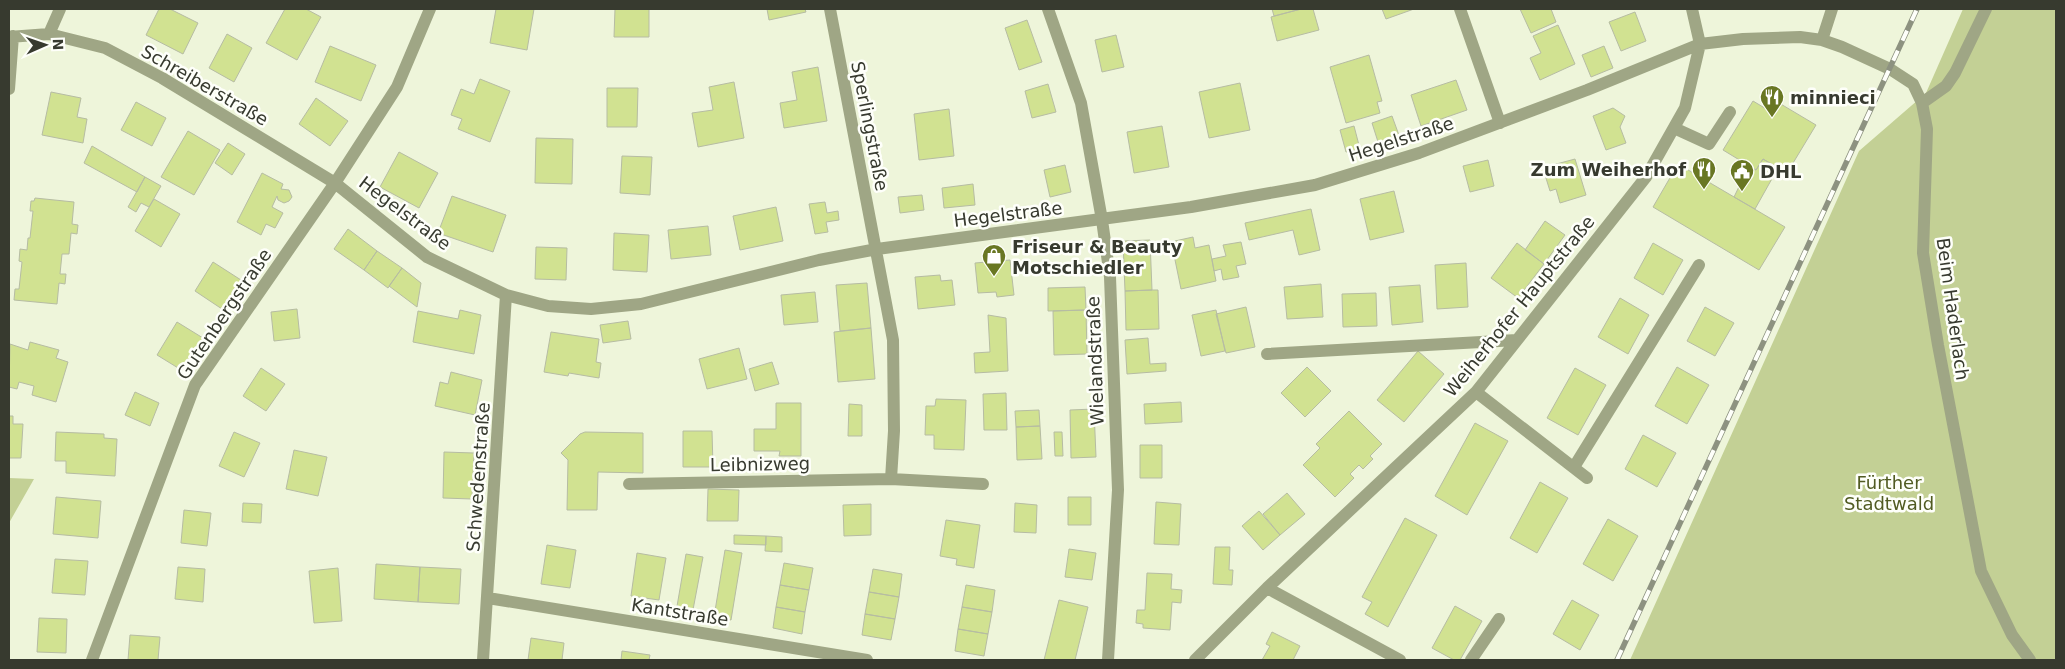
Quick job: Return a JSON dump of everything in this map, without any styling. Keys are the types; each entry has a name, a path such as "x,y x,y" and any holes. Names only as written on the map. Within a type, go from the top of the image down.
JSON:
{"street":[{"path":"49,34 60,9"},
{"name":"Gutenbergstraße","path":"92,660 195,385 335,183 397,87 430,9"},
{"name":"Sperlingstraße","path":"830,9 877,249"},
{"name":"Wielandstraße","path":"1048,9 1081,103 1110,276 1118,490 1108,660"},
{"path":"1460,9 1500,123"},
{"name":"Weiherhofer Hauptstraße","path":"1195,660 1267,588 1476,392 1646,177 1686,108 1700,44 1692,9"},
{"path":"1822,40 1832,9"},
{"path":"1922,103 1946,86 1955,73 1986,9"},
{"name":"Schreiberstraße","path":"11,37 49,34 106,48 162,78 335,183"},
{"path":"9,89 11,37"},
{"name":"Beim Haderlach","path":"1700,44 1743,38 1800,37 1822,40 1890,69 1913,84 1922,103 1927,130 1923,252 1938,344 1981,571 2012,635 2030,660"},
{"name":"Hegelstraße","path":"335,183 427,257 506,295 548,306 592,309 641,304 818,260 877,249 1191,207 1315,185 1419,153 1587,90 1700,44"},
{"path":"1674,128 1709,144 1730,112"},
{"path":"877,249 893,340 894,431 891,479"},
{"path":"1574,467 1699,265"},
{"name":"Schwedenstraße","path":"483,660 506,295"},
{"path":"1267,354 1517,340"},
{"path":"1476,392 1587,478"},
{"name":"Leibnizweg","path":"629,484 891,479 983,484"},
{"path":"1267,588 1400,660"},
{"name":"Kantstraße","path":"488,598 867,660"},
{"path":"1471,660 1498,619"}],"green space":[{"name":"Fürther Stadtwald","path":"1963,9 2056,9 2056,660 1630,660 1859,151 1926,93"},
{"path":"9,478 34,479 9,523"}],"building":[{"path":"159,9 170,9 198,23 183,54 146,35"},
{"path":"285,9 306,9 321,17 297,60 266,43"},
{"path":"496,9 534,9 527,50 490,43"},
{"path":"615,9 649,9 649,37 614,37"},
{"path":"767,9 805,9 806,12 769,20"},
{"path":"1272,9 1301,9 1274,16"},
{"path":"1301,9 1313,9 1319,30 1277,41 1271,17"},
{"path":"1382,9 1414,9 1386,19"},
{"path":"1520,9 1551,9 1556,22 1531,33"},
{"path":"1635,12 1646,41 1621,51 1609,22"},
{"path":"1027,20 1042,62 1019,70 1005,28"},
{"path":"1558,25 1575,64 1540,80 1530,58 1541,53 1533,36"},
{"path":"227,34 252,48 234,82 209,68"},
{"path":"1116,35 1124,67 1102,72 1095,40"},
{"path":"330,46 376,65 361,101 315,82"},
{"path":"1604,46 1613,68 1591,77 1582,55"},
{"path":"1369,55 1382,101 1377,102 1380,113 1346,123 1330,67"},
{"path":"818,67 827,121 784,128 780,103 797,100 792,72"},
{"path":"480,79 510,91 490,142 458,129 462,119 451,115 461,89 474,94"},
{"path":"1456,80 1467,110 1421,126 1411,95"},
{"path":"734,82 744,138 698,147 692,113 713,110 709,87"},
{"path":"1240,83 1250,130 1209,138 1199,92"},
{"path":"1048,84 1056,112 1032,118 1025,91"},
{"path":"607,88 638,88 637,127 607,127"},
{"path":"51,92 81,98 77,117 87,119 83,143 42,135"},
{"path":"316,98 348,121 330,146 299,124"},
{"path":"1774,100 1816,125 1787,173 1763,159 1756,170 1723,150 1753,101 1768,110"},
{"path":"136,102 166,118 152,146 121,130"},
{"path":"1613,108 1625,116 1620,127 1626,143 1606,150 1593,116"},
{"path":"949,109 954,156 919,160 914,114"},
{"path":"1392,116 1400,138 1379,145 1372,123"},
{"path":"1162,126 1169,167 1134,173 1127,132"},
{"path":"1354,126 1360,149 1346,152 1340,130"},
{"path":"188,131 220,150 194,195 161,177"},
{"path":"536,138 573,139 572,184 535,183"},
{"path":"228,143 245,154 232,175 215,163"},
{"path":"92,146 145,177 137,192 84,163"},
{"path":"399,152 438,173 419,208 380,187"},
{"path":"622,156 652,157 650,195 620,193"},
{"path":"1575,159 1586,195 1560,203 1556,189 1550,191 1545,175 1551,173 1549,166"},
{"path":"1763,159 1778,168 1755,209 1734,197 1749,166 1756,170"},
{"path":"1488,160 1494,186 1470,192 1463,166"},
{"path":"1678,164 1785,227 1759,270 1653,207"},
{"path":"1065,165 1071,192 1050,197 1044,170"},
{"path":"262,173 283,184 281,189 289,190 292,197 284,203 278,200 277,196 272,207 283,213 275,228 266,224 261,235 237,222"},
{"path":"145,177 161,186 149,207 141,203 136,212 128,207"},
{"path":"973,184 975,205 944,208 942,188"},
{"path":"1394,191 1404,232 1370,240 1360,199"},
{"path":"922,195 924,210 900,213 898,197"},
{"path":"452,196 506,215 493,252 438,233"},
{"path":"35,198 74,202 72,224 78,225 77,234 71,233 69,254 62,254 60,274 66,274 65,284 59,283 57,304 14,300 15,289 19,289 22,262 19,261 20,249 27,250 33,211 30,211 31,201 34,201"},
{"path":"154,199 180,214 161,247 135,231"},
{"path":"825,202 827,213 838,211 839,220 826,222 828,232 815,234 809,204"},
{"path":"776,207 783,241 740,250 733,216"},
{"path":"1311,209 1320,250 1299,255 1293,230 1249,240 1245,223"},
{"path":"1545,221 1565,235 1544,264 1525,250"},
{"path":"708,226 711,255 671,259 668,230"},
{"path":"348,229 377,251 364,270 334,249"},
{"path":"614,233 649,235 647,272 613,270"},
{"path":"1193,237 1195,248 1209,245 1216,281 1181,289 1174,255 1178,254 1175,241"},
{"path":"1150,240 1152,290 1125,291 1123,241"},
{"path":"1241,242 1246,264 1236,266 1239,277 1223,280 1221,269 1214,271 1212,259 1226,256 1223,245"},
{"path":"1517,243 1544,264 1518,298 1491,278"},
{"path":"1653,243 1683,260 1663,295 1634,278"},
{"path":"536,247 567,248 566,280 535,279"},
{"path":"377,251 402,268 388,288 364,270"},
{"name":"Friseur & Beauty Motschiedler","path":"1010,260 1014,295 997,297 996,292 978,293 975,263"},
{"path":"213,262 241,280 222,309 195,291"},
{"path":"1466,263 1468,307 1437,309 1435,265"},
{"path":"402,268 421,283 417,307 389,286"},
{"path":"940,275 941,281 952,280 955,305 918,309 915,277"},
{"path":"867,283 871,328 840,331 836,285"},
{"path":"1321,284 1323,317 1287,319 1284,287"},
{"path":"1420,285 1423,322 1392,325 1389,287"},
{"path":"1085,287 1086,310 1048,311 1048,288"},
{"path":"1158,290 1159,329 1126,330 1125,291"},
{"path":"815,292 818,322 784,325 781,295"},
{"path":"1376,293 1377,326 1343,327 1342,294"},
{"path":"1620,298 1649,315 1628,354 1598,337"},
{"path":"1246,307 1255,347 1226,353 1216,314"},
{"path":"1705,307 1734,323 1715,356 1687,341"},
{"path":"297,309 300,338 274,341 271,312"},
{"path":"460,310 481,315 474,354 413,342 418,311 458,319"},
{"path":"1086,310 1087,354 1054,355 1053,311"},
{"path":"1216,310 1225,351 1201,356 1192,315"},
{"path":"988,315 1006,318 1008,371 975,373 974,353 990,352"},
{"path":"628,321 631,339 603,343 600,325"},
{"path":"177,322 203,338 183,371 157,355"},
{"path":"871,328 875,379 838,382 834,332"},
{"path":"551,332 599,339 596,362 601,363 599,378 569,373 568,376 544,372"},
{"path":"1148,338 1150,364 1166,363 1166,371 1127,374 1125,340"},
{"path":"30,342 59,350 56,358 68,362 56,402 32,395 34,386 19,382 17,389 9,387 10,344 28,350"},
{"path":"739,348 747,379 707,389 699,359"},
{"path":"1418,351 1444,374 1404,422 1377,400"},
{"path":"772,362 779,384 755,391 749,369"},
{"path":"1307,367 1331,391 1305,417 1281,393"},
{"path":"1677,367 1709,385 1687,424 1655,406"},
{"path":"261,368 285,384 266,411 243,396"},
{"path":"1575,368 1606,385 1578,435 1547,418"},
{"path":"451,372 482,380 475,415 435,406 440,382 448,384"},
{"path":"135,392 159,403 150,426 125,415"},
{"path":"1006,393 1007,430 984,430 983,394"},
{"path":"936,399 966,400 964,450 934,449 934,435 925,435 926,406 935,406"},
{"path":"1181,402 1182,422 1145,424 1144,404"},
{"path":"776,403 801,403 801,456 779,456 780,451 754,451 754,429 776,429"},
{"path":"849,404 862,405 862,436 848,436"},
{"path":"1094,409 1096,457 1071,458 1070,410"},
{"path":"1039,410 1040,426 1016,427 1015,411"},
{"path":"1349,411 1382,444 1370,456 1373,459 1363,469 1359,465 1350,474 1354,478 1335,497 1303,465 1320,448 1316,444"},
{"path":"9,416 13,416 13,424 23,424 21,458 9,458"},
{"path":"1475,423 1508,441 1467,515 1435,496"},
{"path":"1040,426 1042,459 1017,460 1016,427"},
{"path":"683,431 712,431 713,467 683,467"},
{"path":"56,432 104,434 104,438 117,439 115,476 66,473 66,461 55,461"},
{"path":"234,432 260,443 244,477 219,466"},
{"path":"585,432 643,433 643,473 598,472 597,510 567,510 568,460 561,453 580,434"},
{"path":"1054,432 1062,432 1063,456 1055,456"},
{"path":"1643,435 1676,453 1657,487 1625,469"},
{"path":"1140,445 1162,445 1162,478 1140,478"},
{"path":"294,450 327,457 318,496 286,489"},
{"path":"444,452 474,453 472,499 443,498"},
{"path":"1540,482 1568,498 1537,553 1510,538"},
{"path":"708,489 739,490 738,521 707,521"},
{"path":"1287,493 1305,514 1280,535 1263,514"},
{"path":"56,497 101,501 98,538 53,534"},
{"path":"1068,497 1091,497 1091,525 1068,525"},
{"path":"1156,502 1181,504 1179,545 1154,544"},
{"path":"243,503 262,504 261,523 242,522"},
{"path":"1015,503 1037,505 1036,533 1014,532"},
{"path":"871,504 871,535 844,536 843,505"},
{"path":"184,510 211,513 207,546 181,543"},
{"path":"1259,511 1280,535 1263,550 1242,526"},
{"path":"1405,518 1437,535 1388,627 1365,614 1372,602 1362,597"},
{"path":"1608,519 1638,536 1613,581 1583,564"},
{"path":"946,520 980,525 974,568 956,565 957,559 940,556"},
{"path":"734,535 766,536 766,545 734,544"},
{"path":"766,536 782,537 782,552 765,551"},
{"path":"547,545 576,550 570,588 541,584"},
{"path":"1215,547 1230,547 1229,570 1233,570 1232,585 1213,584"},
{"path":"1069,549 1096,553 1092,580 1065,577"},
{"path":"725,550 742,553 731,620 714,617"},
{"path":"637,553 666,558 659,600 631,596"},
{"path":"686,554 703,557 692,615 676,612"},
{"path":"55,559 88,561 85,595 52,593"},
{"path":"784,563 813,568 809,590 780,585"},
{"path":"376,564 420,567 418,602 374,599"},
{"path":"178,567 205,569 203,602 175,599"},
{"path":"420,567 461,569 459,604 418,602"},
{"path":"338,568 342,621 314,623 309,571"},
{"path":"873,569 902,574 899,597 869,592"},
{"path":"1147,573 1172,574 1171,589 1182,590 1181,603 1172,602 1170,630 1143,628 1143,624 1136,623 1137,610 1145,610"},
{"path":"780,585 809,590 805,612 776,607"},
{"path":"966,585 995,590 992,612 962,607"},
{"path":"869,592 899,597 895,619 865,614"},
{"path":"1059,600 1088,607 1075,660 1044,660"},
{"path":"1572,600 1599,615 1580,650 1553,634"},
{"path":"1455,606 1482,621 1460,660 1454,660 1432,648"},
{"path":"776,607 805,612 802,634 773,628"},
{"path":"962,607 992,612 988,634 958,629"},
{"path":"865,614 895,619 891,640 862,635"},
{"path":"39,618 67,619 66,653 37,652"},
{"path":"958,629 988,634 984,656 955,651"},
{"path":"1272,632 1300,646 1293,660 1262,660 1270,646 1266,644"},
{"path":"130,635 160,637 158,660 128,660"},
{"path":"531,638 564,643 562,660 528,660"},
{"path":"622,651 650,655 649,660 621,660"}],"railway":[{"path":"1617,660 1917,9"}],"place":[{"name":"minnieci","path":"1772,118"},
{"name":"Zum Weiherhof","path":"1704,190"},
{"name":"DHL","path":"1742,192"},
{"name":"Friseur & Beauty Motschiedler","path":"994,277"}]}
